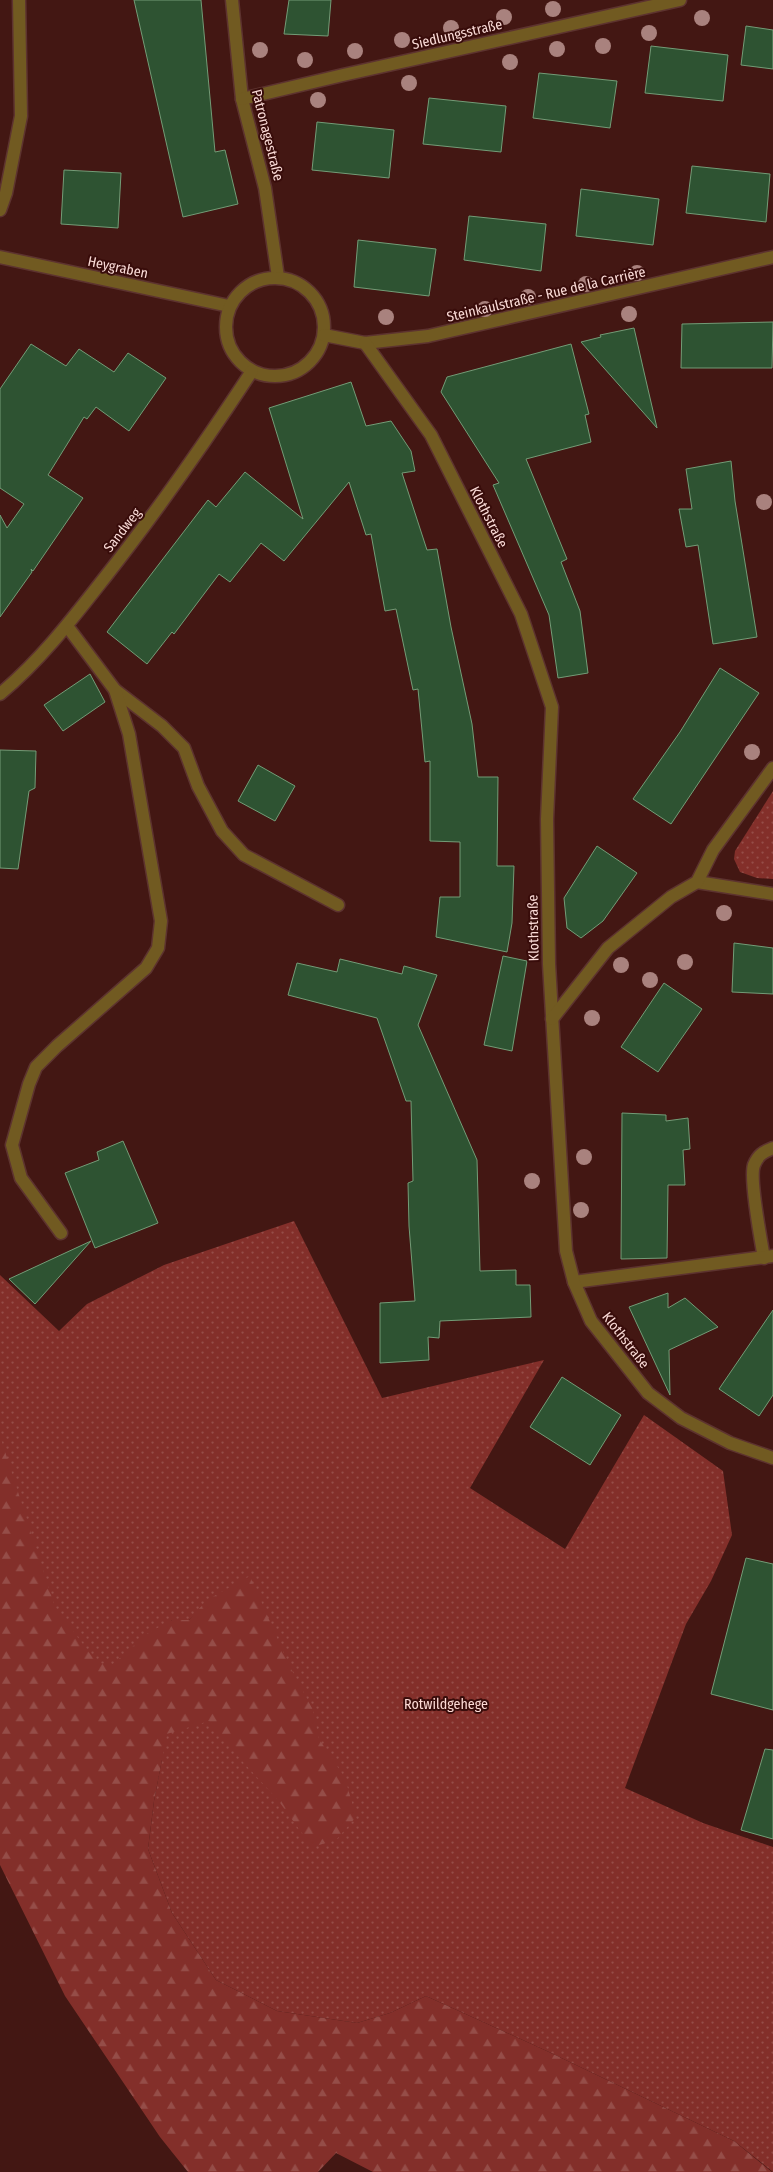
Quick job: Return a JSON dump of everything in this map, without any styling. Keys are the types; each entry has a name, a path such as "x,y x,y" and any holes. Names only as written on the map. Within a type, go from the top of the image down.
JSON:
{"street":[{"path":"0,210 6,193 21,116 19,0"},
{"name":"Patronagestraße","path":"232,0 242,99 265,188 278,277"},
{"name":"Siedlungsstraße","path":"242,99 680,0"},
{"name":"Steinkaulstraße - Rue de la Carrière","path":"324,335 365,343 428,336 773,257"},
{"name":"Heygraben","path":"0,258 229,306"},
{"path":"278,277 294,281 308,290 318,303 324,318 324,335 319,350 310,362 297,371 282,376 266,376 252,371 240,362 231,350 226,336 226,321 229,306 249,284 263,279 278,277"},
{"name":"Klothstraße","path":"365,343 435,444 521,614 552,707 547,819 552,1019 566,1251 574,1282 591,1321 648,1393 681,1418 730,1443 773,1458"},
{"name":"Sandweg","path":"0,694 24,674 67,626 153,516 252,371"},
{"path":"67,626 115,690 162,726 184,748 198,786 222,832 244,855 338,905"},
{"path":"61,1232 21,1178 12,1145 29,1084 36,1068 52,1051 146,968 158,948 161,921 129,734 115,690"},
{"path":"552,1019 608,948 671,897 697,882 713,850 773,768"},
{"path":"697,882 773,894"},
{"path":"574,1282 768,1257 755,1202 753,1168 760,1154 773,1148"}],"green space":[{"path":"773,791 773,879 757,878 740,872 734,859 735,851"},
{"name":"Rotwildgehege","path":"294,1221 382,1398 544,1360 470,1488 565,1549 644,1415 723,1471 732,1535 711,1581 686,1624 625,1788 703,1823 773,1847 773,2172 734,2141 549,2052 426,1996 390,2013 357,2023 277,2011 216,1980 172,1913 148,1849 162,1759 141,1722 198,1612 189,1620 172,1620 107,1685 0,1575 0,1275 59,1331 87,1304 164,1265"},
{"path":"0,1436 55,1607 97,1663 112,1665 148,1633 172,1620 189,1620 207,1600 250,1576 289,1665 313,1710 319,1739 345,1778 356,1817 336,1840 312,1847 278,1800 209,1721 167,1734 154,1801 148,1849 172,1913 216,1980 277,2011 357,2023 390,2013 426,1996 549,2052 734,2141 772,2172 373,2172 336,2153 318,2172 188,2172 160,2137 65,1996 0,1865"}],"building":[{"path":"134,0 201,0 215,152 225,150 238,204 183,217"},
{"path":"289,0 331,0 328,36 284,34"},
{"path":"746,26 773,30 773,69 741,65"},
{"path":"651,46 728,55 723,101 645,93"},
{"path":"539,73 617,81 610,128 533,118"},
{"path":"429,98 506,106 501,152 423,144"},
{"path":"317,122 394,130 389,178 312,170"},
{"path":"692,166 770,174 766,222 686,213"},
{"path":"64,170 121,173 118,228 61,224"},
{"path":"581,189 659,199 653,245 576,236"},
{"path":"469,216 546,224 541,271 464,260"},
{"path":"358,240 436,249 429,296 354,287"},
{"path":"773,322 772,368 681,368 682,324"},
{"path":"634,328 657,428 581,342 601,337 600,335"},
{"path":"31,344 66,366 79,349 114,372 128,353 166,378 129,431 96,407 87,419 84,417 48,475 83,498 33,571 31,569 32,572 0,617 0,515 7,528 24,504 0,488 0,389"},
{"path":"571,344 589,414 585,415 591,442 526,459 567,559 561,562 580,611 588,673 558,678 549,615 493,485 499,483 441,392 447,377"},
{"path":"351,382 366,426 391,421 411,451 415,471 402,473 427,550 437,549 451,627 472,724 478,777 498,777 497,866 514,866 512,923 507,952 436,937 440,897 460,897 460,842 430,841 430,761 425,762 418,689 413,690 396,609 385,611 371,534 366,535 349,482 284,561 261,543 230,582 219,574 174,634 172,632 147,664 107,632 208,500 216,507 245,472 303,519 269,408"},
{"path":"731,461 735,501 757,637 713,644 698,545 686,547 679,509 692,509 686,469"},
{"path":"720,668 759,693 671,824 633,799 680,732"},
{"path":"90,674 105,702 63,731 44,705"},
{"path":"0,750 36,751 35,788 29,791 18,869 0,868"},
{"path":"258,765 295,786 275,821 238,801"},
{"path":"597,846 637,873 603,921 581,938 567,928 564,898"},
{"path":"734,943 773,948 773,994 732,992"},
{"path":"503,956 527,961 512,1051 484,1045"},
{"path":"340,959 402,974 404,966 437,975 418,1025 477,1160 480,1271 516,1270 516,1285 530,1285 531,1317 440,1321 439,1338 428,1337 429,1360 380,1363 380,1303 415,1301 409,1226 408,1183 413,1181 411,1101 406,1101 377,1018 288,995 297,963 337,972"},
{"path":"664,983 702,1009 658,1072 621,1047"},
{"path":"622,1113 666,1115 666,1121 688,1118 690,1149 683,1150 685,1185 668,1185 667,1258 621,1259"},
{"path":"123,1141 158,1223 95,1248 65,1173 99,1160 97,1152"},
{"path":"91,1241 35,1304 9,1279"},
{"path":"668,1293 668,1308 685,1298 718,1327 669,1350 670,1395 629,1307"},
{"path":"773,1310 773,1395 759,1416 719,1389"},
{"path":"562,1377 621,1415 590,1465 530,1427"},
{"path":"746,1558 773,1564 773,1710 711,1694"},
{"path":"765,1749 773,1750 773,1839 741,1830"}]}
